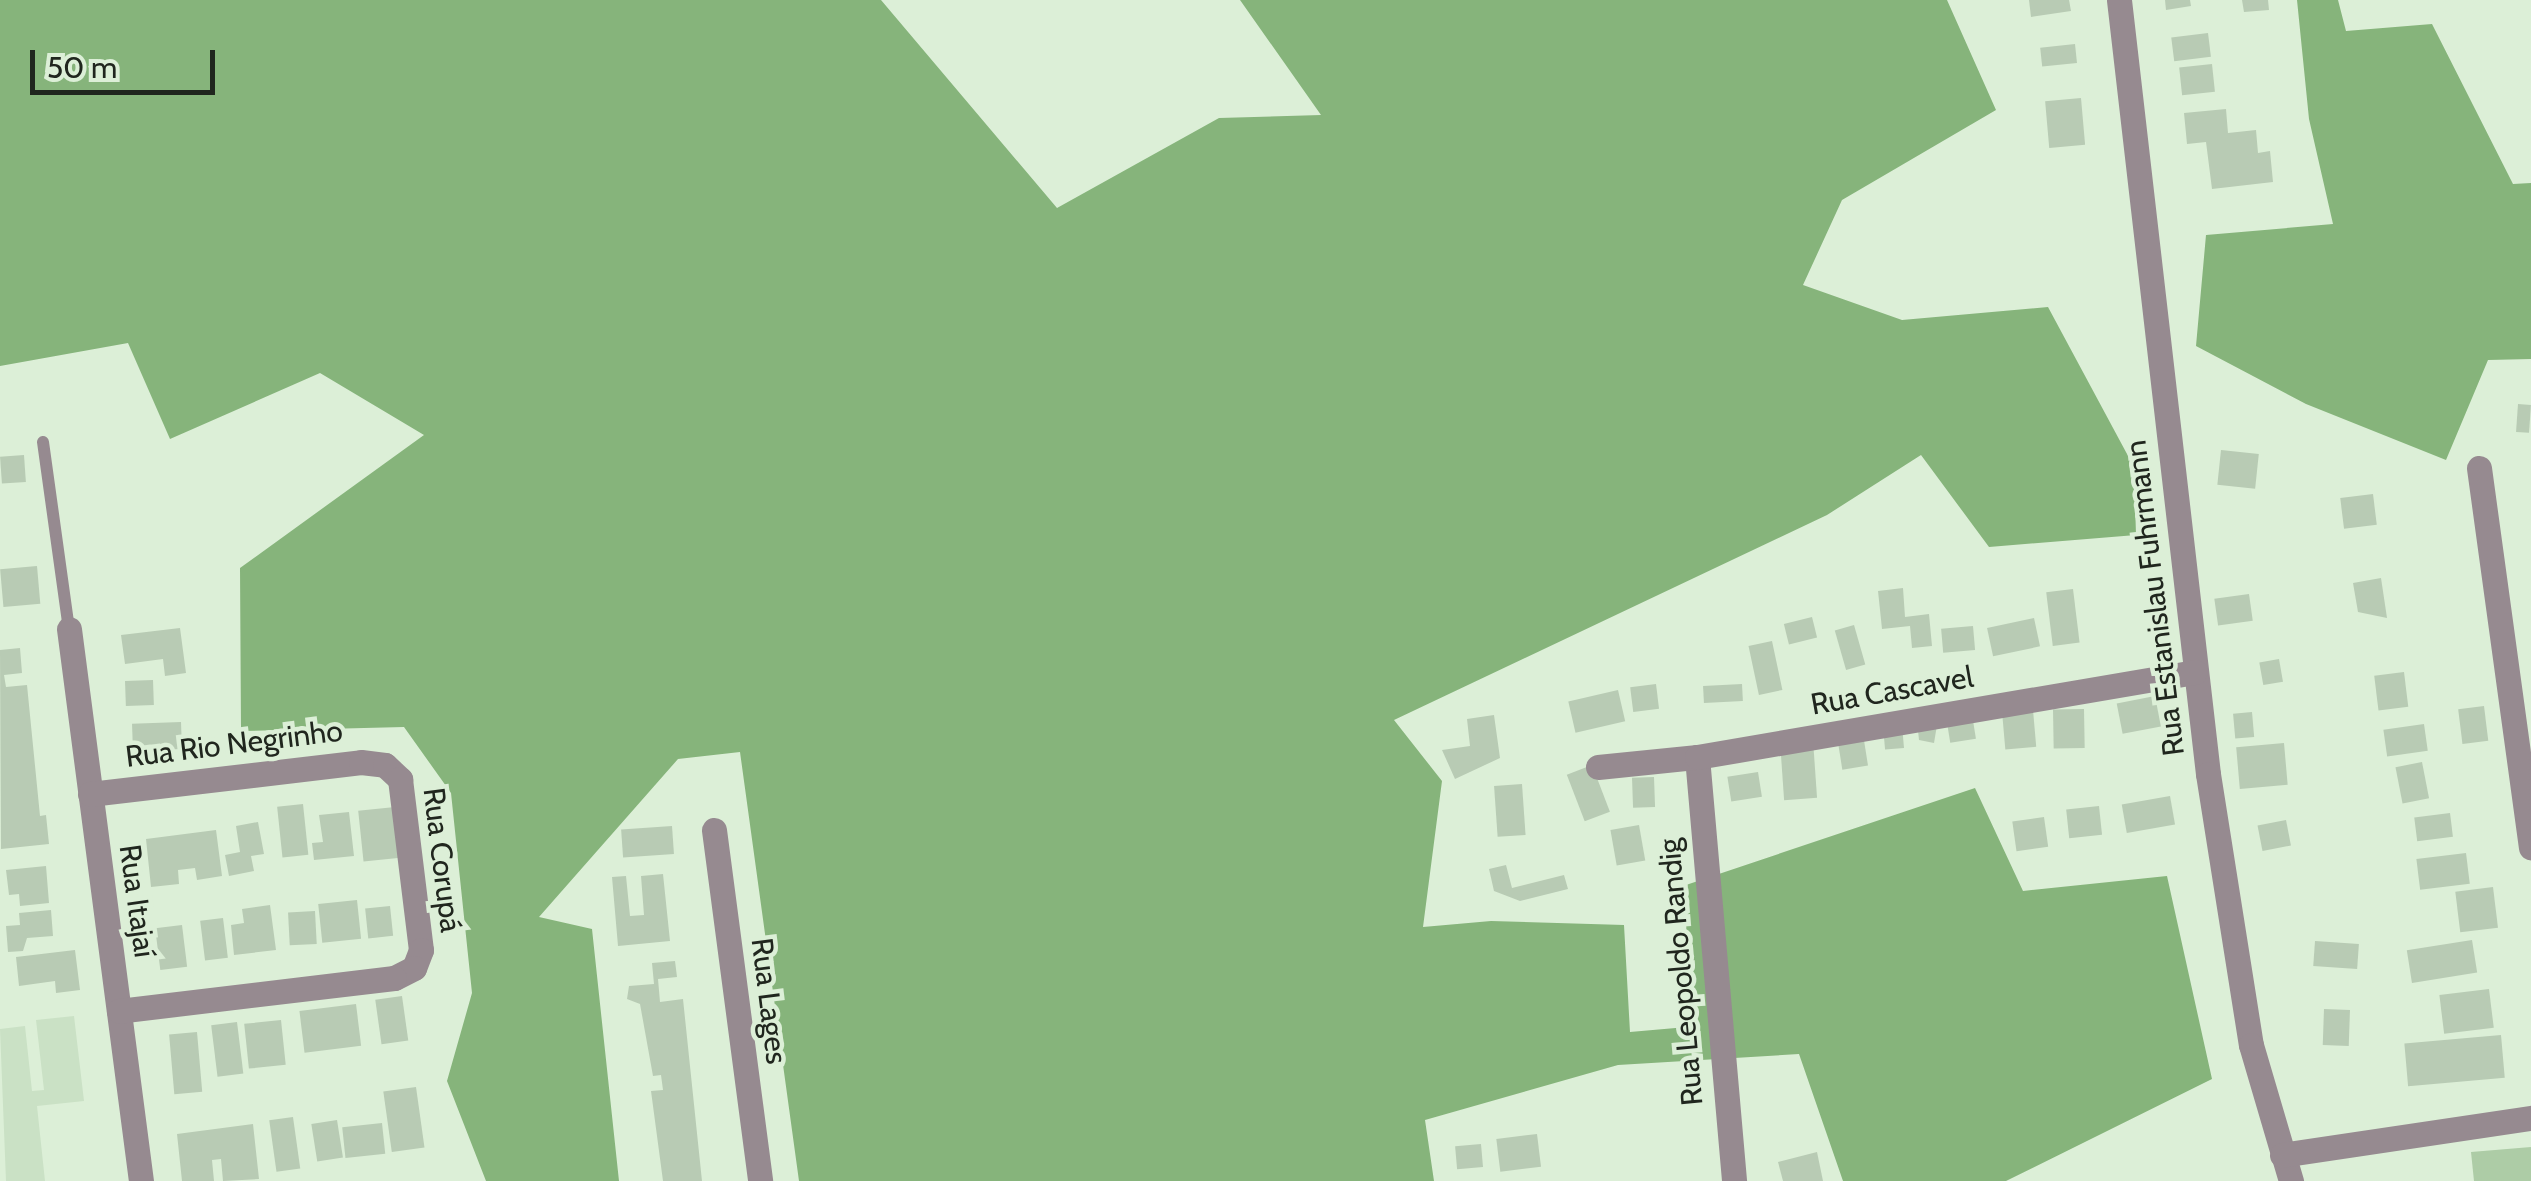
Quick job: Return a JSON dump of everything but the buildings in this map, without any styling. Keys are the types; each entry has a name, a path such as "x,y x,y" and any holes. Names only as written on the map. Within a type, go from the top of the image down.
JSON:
{"street":[{"name":"Rua Estanislau Fuhrmann","path":"2118,0 2195,672 2251,1045 2291,1181"},
{"path":"2480,468 2531,847"},
{"name":"Rua Itajaí","path":"68,629 142,1181"},
{"name":"Rua Cascavel","path":"1598,767 1697,758 2195,672"},
{"name":"Rua Leopoldo Randig","path":"1697,758 1734,1181"},
{"name":"Rua Rio Negrinho","path":"90,794 360,762 384,765"},
{"name":"Rua Corupá","path":"119,1011 394,978 414,968 421,950 400,779 384,765"},
{"name":"Rua Lages","path":"714,830 760,1181"},
{"path":"2282,1155 2531,1118"}],"lane":[{"path":"43,442 68,629"}],"shaded area":[{"path":"74,1016 84,1101 37,1106 45,1181 6,1181 0,1029 25,1026 32,1091 44,1090 36,1020"},
{"path":"2531,1147 2531,1181 2474,1181 2471,1152"}],"green space":[{"path":"0,0 881,0 1057,208 1219,118 1321,115 1240,0 1947,0 1996,110 1842,200 1803,285 1902,320 2048,307 2134,467 2136,535 1989,547 1921,455 1827,515 1394,720 1442,781 1423,927 1491,921 1624,925 1630,1032 1687,1027 1686,885 1975,788 2023,891 2167,876 2212,1079 2006,1181 1843,1181 1799,1054 1618,1065 1425,1120 1434,1181 799,1181 740,752 678,759 539,917 592,929 619,1181 486,1181 447,1081 472,993 451,793 404,727 241,731 240,568 424,435 320,373 170,439 128,343 0,366"},
{"path":"2297,0 2338,0 2346,31 2432,24 2513,184 2531,183 2531,359 2488,360 2446,460 2306,404 2196,346 2206,235 2333,224 2309,119"}]}
